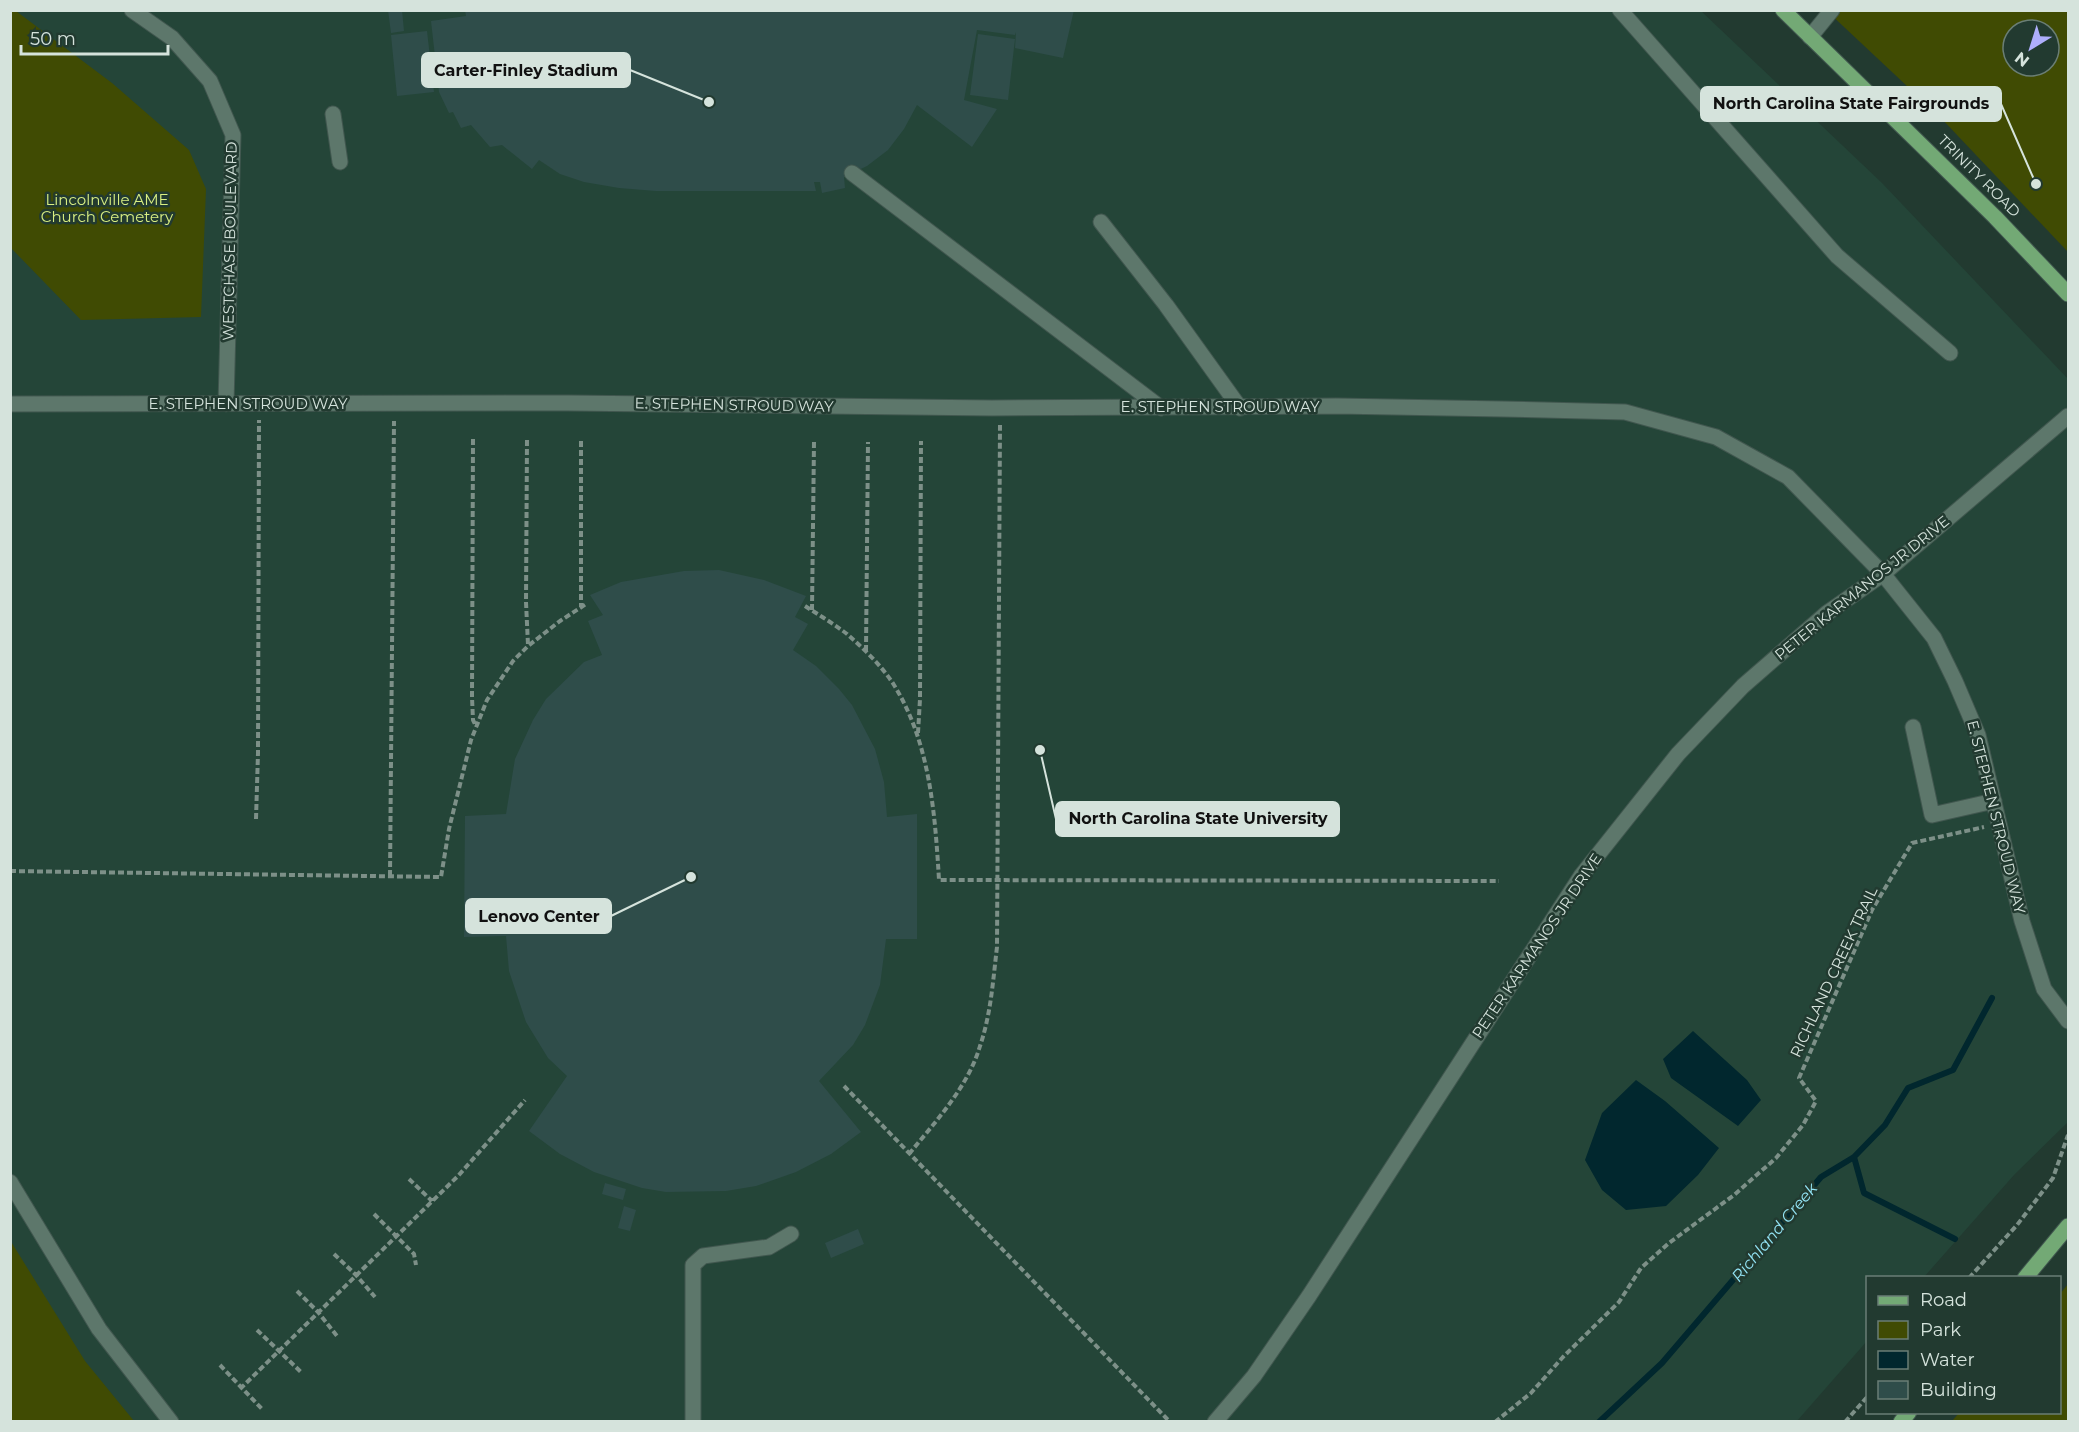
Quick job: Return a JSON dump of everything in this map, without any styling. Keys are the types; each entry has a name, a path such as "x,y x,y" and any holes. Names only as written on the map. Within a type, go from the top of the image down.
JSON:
{"main road":[{"name":"TRINITY ROAD","path":"1783,10 1995,217 2068,294"},
{"path":"2027,1276 2068,1226"}],"street":[{"name":"WESTCHASE BOULEVARD","path":"132,10 171,38 210,81 233,135 226,404"},
{"path":"1620,10 1837,256 1950,352"},
{"path":"1810,37 1832,10"},
{"path":"333,114 340,162"},
{"path":"852,173 1161,408"},
{"path":"1101,222 1166,305 1240,408"},
{"name":"E. STEPHEN STROUD WAY","path":"10,404 568,403 992,408 1338,406 1625,412 1716,436 1788,477 1882,574 1934,638 1978,735 2022,921 2044,989 2068,1021"},
{"name":"PETER KARMANOS JR DRIVE","path":"1215,1422 1254,1376 1309,1296 1581,876 1678,754 1743,686 1827,613 1882,574 2068,416"},
{"path":"1913,727 1932,815 1994,801"},
{"path":"10,1182 99,1329 171,1422"},
{"path":"693,1422 693,1265 703,1256 769,1247 791,1234"}],"path":[{"path":"256,819 259,420"},
{"path":"390,876 394,421"},
{"path":"909,1154 960,1089 980,1049 989,1013 997,946 1000,424"},
{"path":"473,439 472,697 473,720 477,727"},
{"path":"527,440 528,646"},
{"path":"580,441 581,608"},
{"path":"917,736 920,699 921,441"},
{"path":"812,611 814,442"},
{"path":"866,652 868,442"},
{"path":"10,871 441,877 449,829 471,740 487,700 513,661 528,646 586,604"},
{"path":"805,606 845,633 866,652 894,685 917,736 932,801 939,880 1499,881"},
{"name":"RICHLAND CREEK TRAIL","path":"1495,1422 1532,1394 1563,1357 1619,1302 1641,1268 1669,1243 1734,1195 1776,1158 1803,1125 1816,1101 1799,1078 1872,910 1912,843 1962,832"},
{"path":"843,1086 1170,1422"},
{"path":"240,1389 458,1176 525,1100"},
{"path":"1971,1276 2017,1225 2053,1178 2068,1135"},
{"path":"409,1179 432,1201"},
{"path":"374,1214 414,1254 416,1265"},
{"path":"334,1254 375,1298"},
{"path":"297,1291 337,1336"},
{"path":"257,1330 301,1372"},
{"path":"220,1365 240,1389 263,1410"},
{"path":"1845,1422 1866,1397"}],"shaded area":[{"path":"10,11 1701,11 1882,183 2068,379 2068,1122 2014,1175 1925,1276 1866,1276 1866,1342 1797,1421 11,1421"}],"green space":[{"name":"Lincolnville AME Church Cemetery","path":"10,11 16,11 112,83 189,150 206,189 201,317 81,320 11,248"},
{"path":"1827,11 2068,11 2068,252 1940,117"},
{"path":"10,1240 85,1361 134,1421 11,1421"},
{"path":"2068,1284 2068,1421 1952,1421 1958,1414 2061,1414 2061,1293"}],"water":[{"path":"1693,1031 1747,1080 1761,1100 1738,1126 1671,1078 1663,1059"},
{"path":"1636,1080 1665,1101 1719,1148 1698,1175 1666,1206 1626,1210 1602,1190 1585,1160 1602,1113"}],"building":[{"path":"388,10 402,10 404,31 391,33"},
{"path":"465,10 1074,10 1063,58 1015,48 1016,32 1015,35 977,30 964,100 997,109 972,147 917,105 904,129 888,150 867,166 844,177 845,188 822,193 820,182 814,182 816,191 656,191 619,188 584,182 560,174 539,160 532,169 502,145 490,147 471,125 461,128 453,112 449,113 439,92 431,21 466,16"},
{"path":"427,31 434,92 397,96 391,35"},
{"path":"978,34 1015,39 1008,100 970,95"},
{"path":"719,570 764,580 806,596 795,617 808,624 793,650 816,666 852,705 875,749 884,782 887,817 917,814 917,939 886,939 880,985 865,1025 853,1045 819,1081 861,1132 831,1154 796,1172 756,1186 726,1191 666,1192 642,1188 594,1172 560,1154 529,1131 567,1076 548,1058 526,1022 509,971 506,936 464,937 465,816 506,814 515,759 533,720 546,699 584,662 602,655 588,621 603,615 590,595 621,582 684,571"},
{"path":"605,1183 626,1189 623,1200 602,1194"},
{"path":"624,1206 636,1210 630,1231 618,1228"},
{"path":"858,1229 864,1244 831,1258 825,1243"}],"waterway":[{"name":"Richland Creek","path":"1599,1422 1662,1363 1821,1177 1854,1157 1885,1125 1908,1088 1953,1070 1992,998"},
{"path":"1854,1157 1864,1193 1955,1239"}],"place":[{"name":"Carter-Finley Stadium","path":"709,102"},
{"name":"North Carolina State Fairgrounds","path":"2036,184"},
{"name":"North Carolina State University","path":"1040,750"},
{"name":"Lenovo Center","path":"691,877"}]}
